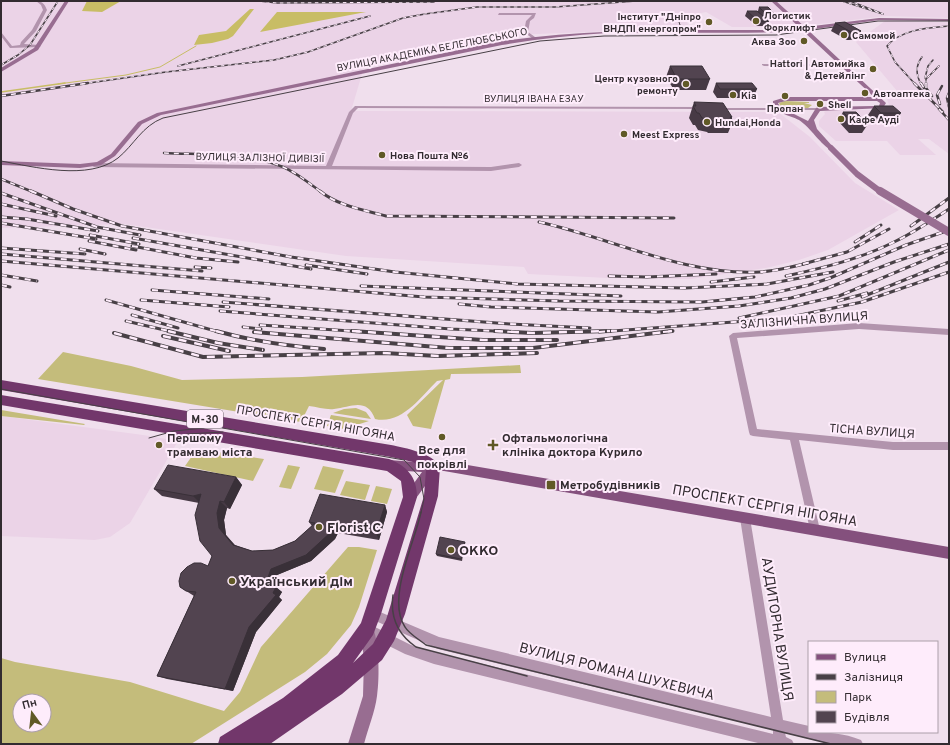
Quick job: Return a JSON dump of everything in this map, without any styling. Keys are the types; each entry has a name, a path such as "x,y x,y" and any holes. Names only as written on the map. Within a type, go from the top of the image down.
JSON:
{"highway":[{"name":"ПРОСПЕКТ СЕРГІЯ НІГОЯНА","path":"1,385 391,451 416,457 433,467"},
{"name":"ПРОСПЕКТ СЕРГІЯ НІГОЯНА","path":"1,400 389,465"},
{"name":"М-30","path":"227,744 289,704 323,679 344,661 370,621 410,497 410,488 406,476 397,468 389,465"},
{"path":"254,744 295,718 371,659 386,638 394,622 430,496 433,467"}],"main road":[{"name":"ПРОСПЕКТ СЕРГІЯ НІГОЯНА","path":"389,465 449,467 949,553"},
{"path":"410,497 433,467"}],"street":[{"path":"26,46 22,45 22,43 34,31 45,10 43,5 38,1"},
{"path":"1,70 28,56 39,46 67,1"},
{"path":"773,1 879,99"},
{"path":"500,14 534,14 528,21 526,32 534,38"},
{"name":"ВУЛИЦЯ АКАДЕМІКА БЕЛЕЛЮБСЬКОГО","path":"94,165 103,162 113,155 140,123 159,114 475,48 534,38 596,33 806,31 861,24 870,20 949,20"},
{"path":"1,32 11,47 39,46"},
{"path":"764,65 844,66"},
{"path":"779,109 775,102 781,100 879,99"},
{"name":"ВУЛИЦЯ ІВАНА ЕЗАУ","path":"328,168 351,112 357,107 818,109 878,108 882,105 879,99"},
{"name":"ВУЛИЦЯ ІВАНА ЕЗАУ","path":"779,109 801,119 814,129 850,170 874,189 949,232"},
{"path":"814,129 811,120 818,109"},
{"name":"ВУЛИЦЯ ЗАЛІЗНОЇ ДИВІЗІЇ","path":"1,163 24,165 491,169 519,165"},
{"name":"ЗАЛІЗНИЧНА ВУЛИЦЯ","path":"733,336 859,326 949,332"},
{"name":"ТІСНА ВУЛИЦЯ","path":"733,336 753,432 892,446 949,446"},
{"path":"794,436 815,530"},
{"name":"АУДИТОРНА ВУЛИЦЯ","path":"745,518 778,725 783,743"},
{"path":"370,621 386,638 409,650 434,658 783,743"},
{"path":"356,744 370,696 370,621"},
{"name":"ВУЛИЦЯ РОМАНА ШУХЕВИЧА","path":"370,621 394,622 438,643 808,732"},
{"name":"ВУЛИЦЯ РОМАНА ШУХЕВИЧА","path":"811,733 857,744"}],"shaded area":[{"path":"1,1 949,1 949,18 886,16 794,27 732,27 706,12 685,16 689,28 512,35 365,64 351,111 778,112 810,137 855,183 899,210 828,250 799,260 766,268 691,279 608,278 528,274 524,267 346,256 124,224 1,228"},
{"path":"87,1 121,1 102,12 82,11"},
{"path":"250,9 254,9 233,36 228,39 212,43 194,45 199,35 226,31"},
{"path":"277,12 366,12 260,32"},
{"path":"885,21 949,22 949,154 929,139 918,139 936,155 900,155 887,141 836,141 819,126 819,121 825,114 824,112 828,110 891,110 886,97 903,98 856,42"},
{"path":"1,416 178,441 130,523 110,537 95,540 1,536"}],"green space":[{"path":"785,101 809,102 804,103 812,105 808,108 781,108 779,103"},
{"path":"63,352 131,366 182,380 302,377 520,365 521,373 451,374 450,379 445,380 431,429 413,426 407,415 443,380 437,381 409,409 393,418 384,420 375,419 372,412 368,408 358,405 331,409 309,406 301,422 38,379"},
{"path":"356,408 366,412 371,419 333,413 344,409"},
{"path":"1,410 85,424 1,416"},
{"path":"331,415 369,421 344,429 327,426"},
{"path":"197,449 264,459 253,481 185,466"},
{"path":"288,465 300,467 291,489 279,487"},
{"path":"323,466 344,470 335,493 314,489"},
{"path":"346,481 370,485 365,500 340,495"},
{"path":"376,486 392,489 387,504 371,501"},
{"path":"348,547 377,550 359,607 351,625 327,654 305,672 191,744 1,744 1,658 15,662 130,682 224,711 240,692 261,647"}],"building":[{"path":"759,7 768,7 775,14 766,14"},
{"path":"747,11 757,11 769,21 758,21"},
{"path":"845,22 861,31 851,32 835,23"},
{"path":"670,66 702,66 710,79 677,79"},
{"path":"716,83 752,83 757,89 720,89"},
{"path":"694,102 723,103 733,121 713,121 702,118 693,106 696,106"},
{"path":"874,106 893,106 901,113 881,113"},
{"path":"843,112 856,112 868,124 854,124"},
{"name":"Український дім","path":"168,465 236,477 224,502 220,501 217,513 219,528 233,545 252,551 273,550 295,541 315,523 309,522 320,494 385,505 376,533 334,526 331,532 306,555 271,569 267,580 276,587 273,593 276,595 249,627 225,689 157,676 196,592 186,591 180,587 179,581 181,573 194,563 201,563 208,566 212,556 200,541 195,515 201,494 193,496 154,489"},
{"name":"OKKO","path":"440,537 465,542 461,559 436,554"}],"waterway":[{"path":"58,84 126,75 160,67 196,46"},
{"path":"1,92 65,83"}],"tram line":[{"path":"1,161 45,169 77,171 92,169 106,165 118,158 149,126 163,118 540,41 604,36 776,35 878,21 949,21"},
{"path":"674,35 682,31 679,22"},
{"path":"1,389 404,460 420,477 424,499 421,513"},
{"path":"149,438 174,431 204,428"},
{"path":"172,440 187,434 223,432"},
{"path":"421,512 400,586 399,601 400,615 405,627 426,645 831,744"},
{"path":"393,595 392,603 396,624 409,642 416,647 527,676"}],"railway":[{"path":"1,65 18,55 30,45 58,1"},
{"path":"259,1 277,3 434,2"},
{"path":"82,84 166,72 274,60 308,52 403,18 425,14 477,7 555,7 636,1"},
{"path":"842,1 883,14 850,1"},
{"path":"178,66 370,16"},
{"path":"915,84 895,62 887,46 900,36 916,30 949,26"},
{"path":"921,84 918,77 917,67 922,57"},
{"path":"925,78 928,66 933,60"},
{"path":"932,96 926,88 926,79 939,66"},
{"path":"1,96 88,83"},
{"path":"921,83 924,88"},
{"path":"915,84 943,112"},
{"path":"940,104 937,95 942,86"},
{"path":"949,93 947,98 949,107"},
{"path":"939,109 949,120"},
{"path":"164,153 225,155 269,162 293,172 321,192"},
{"path":"1,179 33,192"},
{"path":"31,191 73,209 122,226 291,257 395,272 517,284 685,288 767,284 833,272"},
{"path":"320,191 343,204 386,216 674,218"},
{"path":"1,193 97,227 140,235"},
{"path":"911,226 949,198"},
{"path":"1,204 56,216"},
{"path":"786,276 814,270 881,248 915,231 949,209"},
{"path":"1,217 27,219 98,231"},
{"path":"539,222 676,262 704,268 732,272 760,272 778,270 808,263"},
{"path":"1,223 96,239"},
{"path":"855,242 881,225"},
{"path":"803,264 847,252 889,229"},
{"path":"1,261 424,297 559,301 702,302 755,297 809,285 830,278 906,245 949,230"},
{"path":"90,235 139,244"},
{"path":"133,238 311,269"},
{"path":"89,241 136,250"},
{"path":"459,304 491,307 658,312 739,306 791,298 825,289 894,262 949,244"},
{"path":"132,246 196,258 238,262"},
{"path":"1,248 85,254"},
{"path":"80,249 105,254"},
{"path":"739,318 839,296 949,250"},
{"path":"1,254 202,271"},
{"path":"862,297 949,262"},
{"path":"306,265 367,274"},
{"path":"195,267 211,268"},
{"path":"599,332 786,318 862,302 949,272"},
{"path":"609,276 647,277 716,274"},
{"path":"1,275 37,281"},
{"path":"711,282 754,277"},
{"path":"1,285 10,287"},
{"path":"361,286 621,296"},
{"path":"152,290 269,299"},
{"path":"838,301 867,293"},
{"path":"106,300 219,332"},
{"path":"141,300 229,307"},
{"path":"223,302 510,324 590,328"},
{"path":"220,311 451,329 504,331"},
{"path":"132,315 178,328"},
{"path":"126,321 173,332"},
{"path":"260,325 366,332"},
{"path":"243,327 261,329"},
{"path":"168,331 218,343 263,350"},
{"path":"216,331 270,343 324,349"},
{"path":"352,331 483,340 557,340"},
{"path":"495,331 504,331"},
{"path":"504,331 515,332"},
{"path":"504,331 532,333 610,331"},
{"path":"668,332 672,331"},
{"path":"668,332 673,331"},
{"path":"256,332 254,332 449,348 533,348 668,332"},
{"path":"663,332 668,332"},
{"path":"114,333 203,357 384,353 438,356 537,353"},
{"path":"163,336 229,351"}],"place":[{"name":"Логистик Форклифт","path":"756,21"},
{"name":"Інститут \"Дніпро ВНДПІ енергопром\"","path":"709,22"},
{"name":"Самомой","path":"844,35"},
{"name":"Аква Зоо","path":"804,41"},
{"name":"Hattori | Автомийка & Детейлінг","path":"873,69"},
{"name":"Центр кузовного ремонту","path":"686,84"},
{"name":"Автоаптека","path":"865,93"},
{"name":"Kia","path":"733,95"},
{"name":"Пропан","path":"785,96"},
{"name":"Shell","path":"820,104"},
{"name":"Кафе Ауді","path":"841,119"},
{"name":"Hundai,Honda","path":"707,122"},
{"name":"Meest Express","path":"624,134"},
{"name":"Нова Пошта №6","path":"382,155"},
{"name":"Все для покрівлі","path":"442,437"},
{"name":"Першому трамваю міста","path":"159,445"},
{"name":"Офтальмологічна клініка доктора Курило","path":"493,445"},
{"name":"Метробудівників","path":"551,485"},
{"name":"Florist C","path":"319,527"},
{"name":"OKKO","path":"451,550"},
{"name":"Український дім","path":"232,581"}]}
